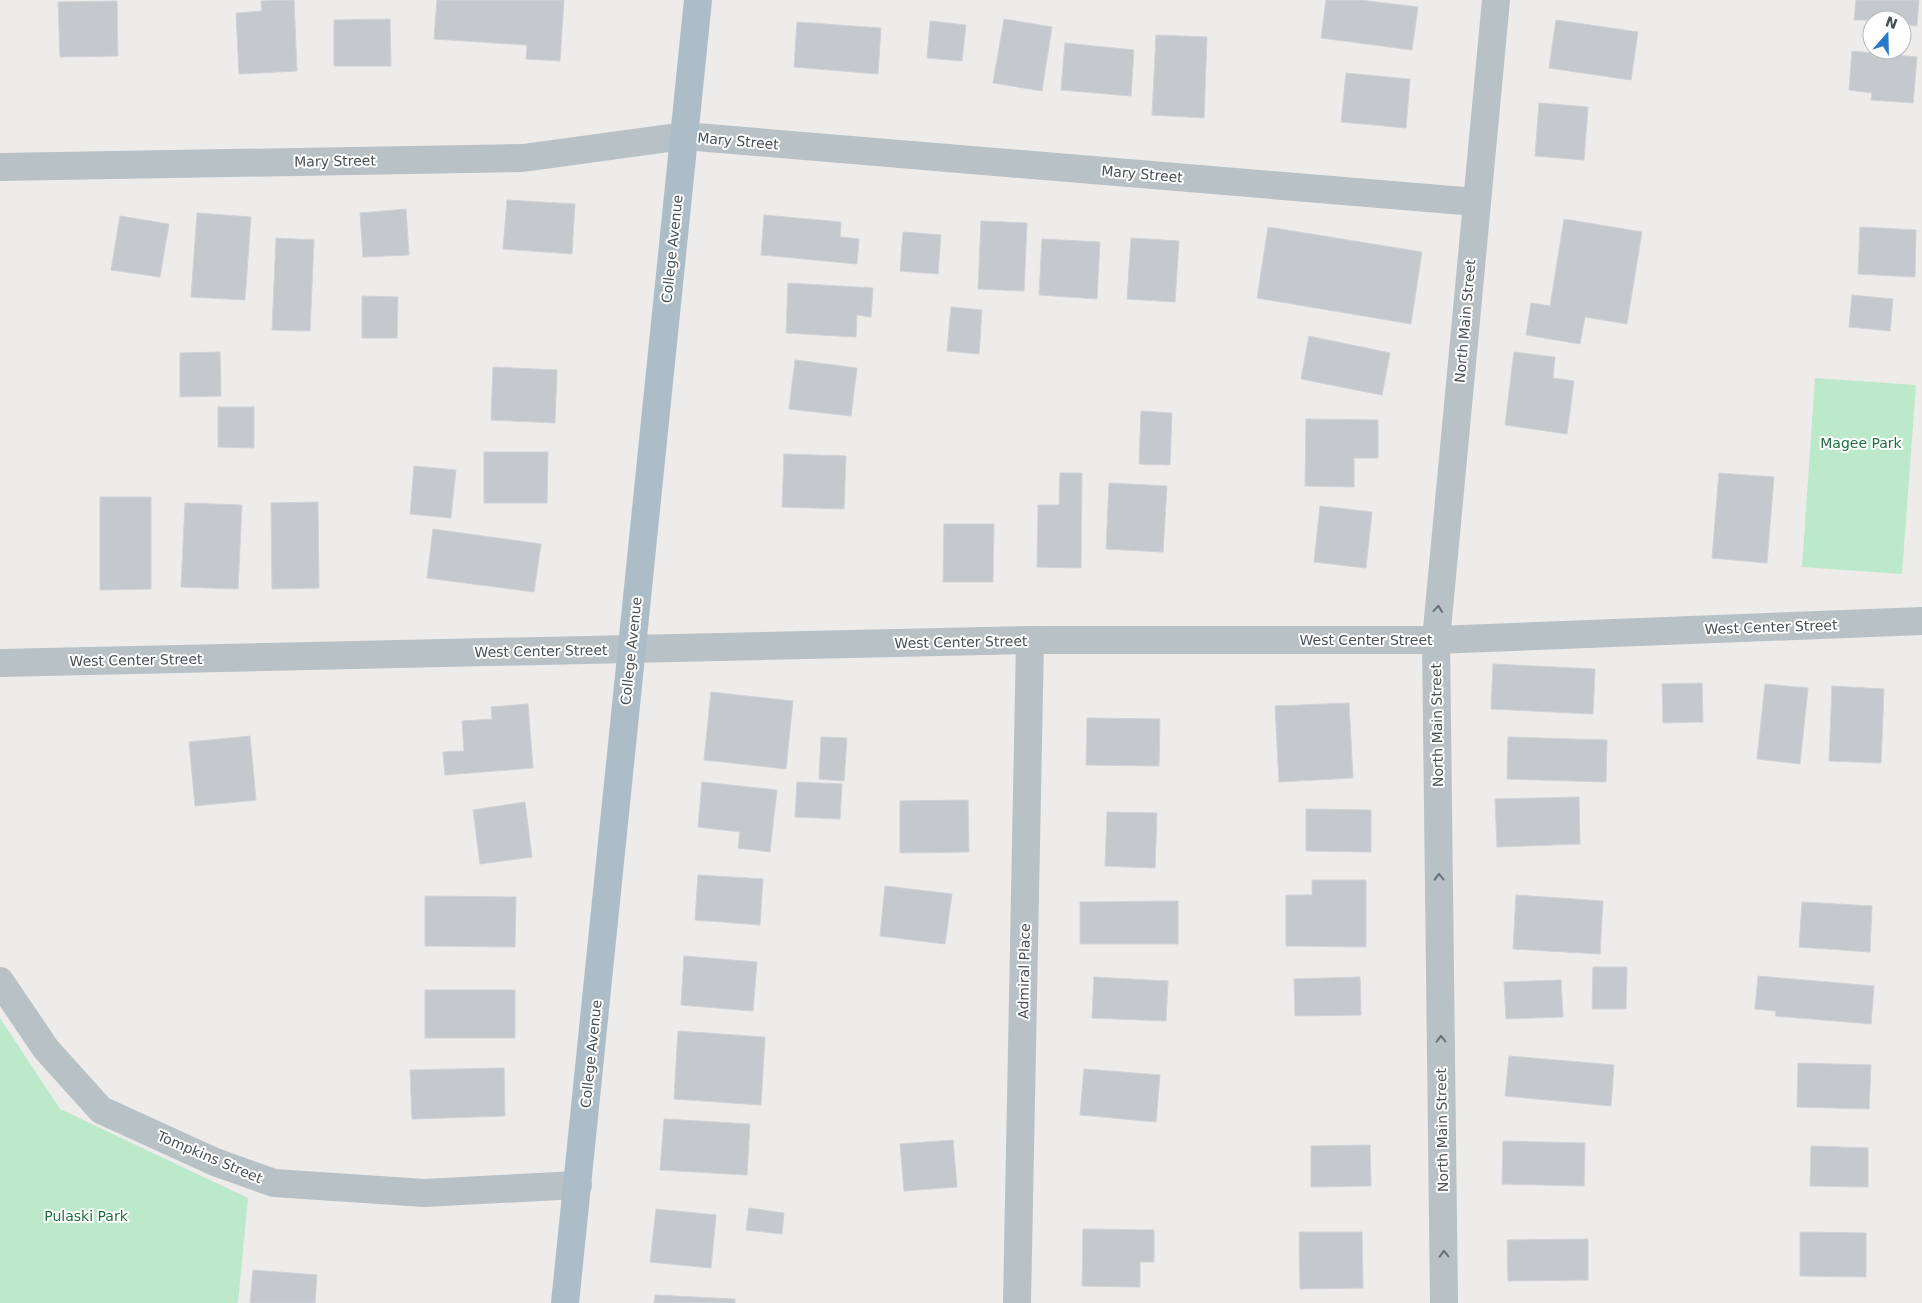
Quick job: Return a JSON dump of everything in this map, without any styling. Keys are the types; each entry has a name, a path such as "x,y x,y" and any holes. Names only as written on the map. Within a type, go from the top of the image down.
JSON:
{"main road":[{"name":"College Avenue","path":"565,1303 698,0"}],"street":[{"name":"North Main Street","path":"1444,1303 1436,640 1496,0"},
{"name":"Mary Street","path":"0,167 523,158 684,136 1476,202"},
{"name":"West Center Street","path":"0,663 1030,640 1436,640 1922,621"},
{"name":"Admiral Place","path":"1017,1303 1030,640"},
{"name":"Tompkins Street","path":"0,981 46,1049 102,1110 215,1162 274,1183 424,1193 578,1186"}],"green space":[{"name":"Magee Park","path":"1815,378 1916,385 1902,574 1802,567"},
{"name":"Pulaski Park","path":"0,1018 60,1109 248,1198 238,1303 0,1303"}],"building":[{"path":"294,0 297,71 239,74 236,13 262,11 261,1"},
{"path":"437,0 564,0 560,61 526,59 527,45 434,39"},
{"path":"1326,0 1360,0 1418,7 1412,50 1321,38"},
{"path":"1856,0 1919,0 1917,26 1912,25 1912,10 1862,10 1862,20 1854,20"},
{"path":"117,1 118,56 60,57 58,2"},
{"path":"390,19 391,66 334,66 334,20"},
{"path":"1004,19 1052,27 1042,91 993,83"},
{"path":"1556,20 1638,32 1631,80 1549,68"},
{"path":"930,21 966,25 962,61 927,58"},
{"path":"797,22 881,28 878,74 794,67"},
{"path":"1156,35 1207,37 1204,118 1152,115"},
{"path":"1065,43 1134,50 1131,96 1061,90"},
{"path":"1852,51 1862,52 1862,60 1912,60 1912,57 1917,57 1913,103 1871,100 1872,93 1849,90"},
{"path":"1346,73 1410,79 1406,128 1341,122"},
{"path":"1539,103 1588,107 1584,160 1535,156"},
{"path":"507,200 575,204 572,254 503,249"},
{"path":"406,209 409,255 363,257 360,213"},
{"path":"197,213 251,217 245,300 191,297"},
{"path":"764,215 841,222 840,237 859,239 857,264 761,255"},
{"path":"120,216 169,224 160,277 111,270"},
{"path":"1564,219 1642,232 1627,324 1585,317 1580,344 1526,335 1531,303 1550,306"},
{"path":"981,221 1027,223 1024,291 978,289"},
{"path":"1268,227 1422,252 1411,324 1257,298"},
{"path":"1860,227 1916,230 1915,277 1858,274"},
{"path":"903,232 941,235 938,274 900,271"},
{"path":"276,238 314,240 310,331 272,330"},
{"path":"1131,238 1179,241 1175,302 1127,299"},
{"path":"1042,239 1100,242 1097,299 1039,295"},
{"path":"788,283 873,288 871,317 857,315 856,337 786,333"},
{"path":"1852,295 1893,299 1890,331 1849,327"},
{"path":"362,296 398,297 397,338 362,338"},
{"path":"951,307 982,310 979,354 947,351"},
{"path":"1309,336 1390,353 1382,395 1301,379"},
{"path":"220,352 221,396 180,397 180,353"},
{"path":"1514,352 1555,357 1553,378 1574,381 1567,434 1505,425"},
{"path":"795,360 857,368 851,416 789,409"},
{"path":"493,367 557,370 555,423 491,420"},
{"path":"218,407 254,407 254,448 218,447"},
{"path":"1141,411 1172,413 1170,465 1139,464"},
{"path":"1306,419 1378,420 1378,458 1354,458 1354,487 1305,486"},
{"path":"484,452 548,452 547,503 484,503"},
{"path":"784,454 846,456 844,509 782,507"},
{"path":"414,466 456,470 451,518 410,514"},
{"path":"1060,473 1082,473 1081,568 1037,567 1038,505 1059,505"},
{"path":"1719,473 1774,477 1767,563 1712,558"},
{"path":"1109,483 1167,486 1163,552 1106,549"},
{"path":"100,497 151,497 151,589 100,590"},
{"path":"318,502 319,588 272,589 271,503"},
{"path":"185,503 242,505 238,589 181,587"},
{"path":"1320,506 1372,512 1366,568 1314,562"},
{"path":"944,524 994,524 993,582 943,582"},
{"path":"433,529 541,544 534,592 427,578"},
{"path":"1493,664 1595,669 1593,714 1491,709"},
{"path":"1702,683 1703,722 1663,723 1662,684"},
{"path":"1765,684 1808,688 1800,764 1757,759"},
{"path":"1832,686 1884,689 1881,763 1829,761"},
{"path":"711,692 793,701 786,769 704,760"},
{"path":"1349,703 1353,778 1279,782 1275,706"},
{"path":"528,704 533,768 445,775 443,752 464,751 462,721 492,719 491,707"},
{"path":"1087,718 1160,719 1159,766 1086,765"},
{"path":"250,736 256,800 195,806 189,742"},
{"path":"821,737 847,738 844,781 819,779"},
{"path":"1508,737 1607,740 1606,782 1507,779"},
{"path":"702,782 777,790 770,852 738,848 740,832 698,827"},
{"path":"797,782 842,784 840,819 795,817"},
{"path":"1579,797 1580,844 1497,847 1495,799"},
{"path":"968,800 969,852 900,853 900,801"},
{"path":"525,802 532,857 480,864 473,810"},
{"path":"1306,809 1371,810 1371,852 1306,851"},
{"path":"1107,812 1157,813 1155,868 1105,866"},
{"path":"698,875 763,879 760,925 695,920"},
{"path":"1312,880 1366,880 1366,947 1286,946 1286,895 1312,895"},
{"path":"885,886 952,894 945,944 880,936"},
{"path":"1516,895 1603,901 1600,954 1513,949"},
{"path":"425,896 516,897 515,947 425,946"},
{"path":"1178,901 1178,944 1080,944 1080,902"},
{"path":"1802,902 1872,906 1870,952 1799,947"},
{"path":"684,956 757,962 753,1011 681,1005"},
{"path":"1593,967 1627,967 1626,1009 1592,1009"},
{"path":"1758,976 1874,986 1871,1024 1775,1016 1776,1011 1755,1009"},
{"path":"1094,977 1168,981 1166,1021 1092,1018"},
{"path":"1360,977 1361,1015 1295,1016 1294,979"},
{"path":"1561,980 1563,1017 1506,1019 1504,982"},
{"path":"425,990 515,990 515,1038 425,1038"},
{"path":"678,1031 765,1037 761,1105 674,1099"},
{"path":"1509,1056 1614,1065 1611,1106 1505,1096"},
{"path":"1798,1063 1871,1065 1869,1109 1797,1107"},
{"path":"504,1068 505,1116 412,1119 410,1070"},
{"path":"1084,1069 1160,1075 1156,1122 1080,1115"},
{"path":"664,1119 750,1124 747,1175 660,1170"},
{"path":"953,1140 957,1187 904,1191 900,1144"},
{"path":"1503,1141 1585,1143 1584,1186 1502,1184"},
{"path":"1370,1145 1371,1186 1311,1187 1311,1146"},
{"path":"1811,1146 1868,1148 1868,1187 1810,1186"},
{"path":"749,1208 784,1213 782,1234 746,1230"},
{"path":"656,1209 716,1215 711,1268 650,1262"},
{"path":"1083,1229 1154,1230 1154,1262 1140,1262 1140,1287 1082,1286"},
{"path":"1299,1232 1362,1232 1363,1288 1300,1289"},
{"path":"1800,1232 1866,1233 1866,1277 1800,1276"},
{"path":"1588,1239 1588,1280 1508,1281 1507,1240"},
{"path":"253,1270 317,1275 315,1303 250,1303"},
{"path":"655,1295 735,1299 735,1303 654,1303"}]}
